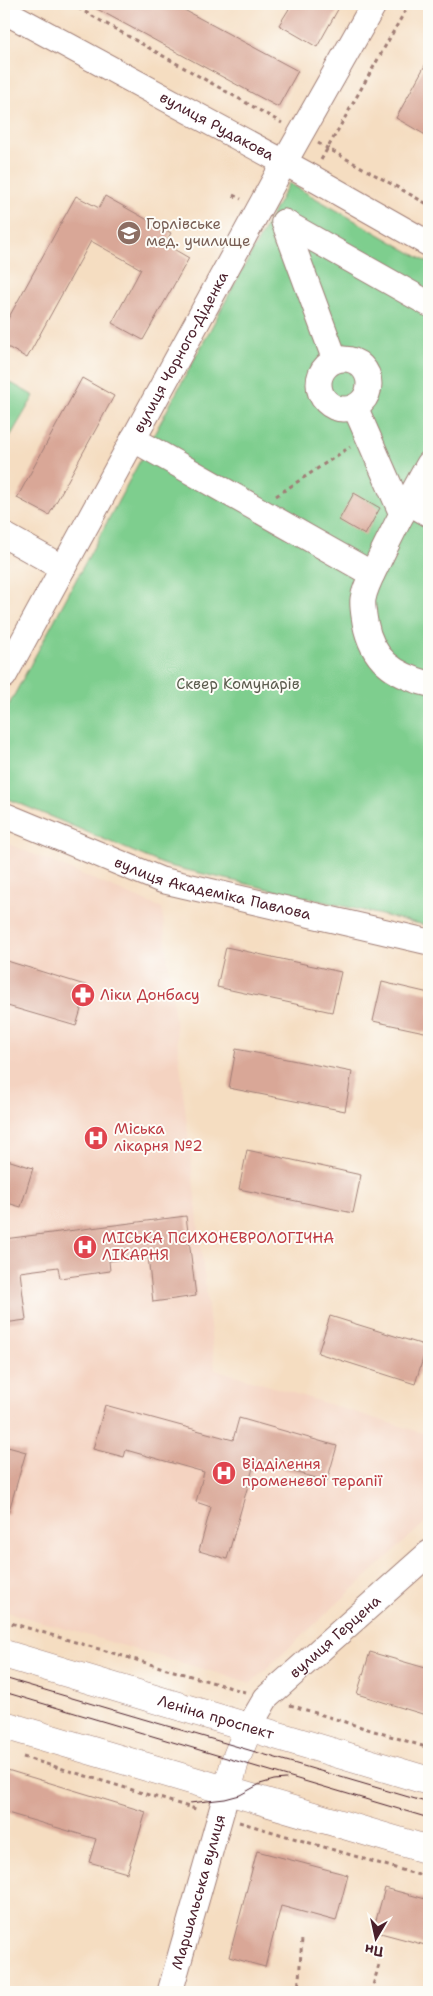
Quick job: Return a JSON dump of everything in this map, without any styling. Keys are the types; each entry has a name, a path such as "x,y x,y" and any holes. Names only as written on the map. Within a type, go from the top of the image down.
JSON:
{"main road":[{"name":"Леніна проспект","path":"4,1654 429,1781"},
{"path":"4,1725 429,1850"},
{"path":"227,1792 235,1761 249,1727"}],"street":[{"name":"вулиця Чорного-Діденка","path":"4,676 284,163 374,4"},
{"name":"вулиця Рудакова","path":"4,11 311,177 429,244"},
{"path":"336,360 284,222 429,304"},
{"path":"348,359 358,363 365,369 369,379 368,394 362,402 354,407 346,409 337,408 329,404 321,393 319,385 321,374 325,367 336,360 348,359"},
{"path":"354,407 405,508 429,514"},
{"path":"133,439 372,574"},
{"path":"429,464 372,574 363,599 368,637 379,656 393,670 410,679 429,684"},
{"path":"4,535 63,568"},
{"name":"вулиця Академіка Павлова","path":"4,814 161,880 429,942"},
{"name":"вулиця Герцена","path":"249,1727 266,1698 429,1553"},
{"name":"Маршальська вулиця","path":"170,1992 227,1792"}],"path":[{"path":"71,4 429,205"},
{"path":"311,177 409,4"},
{"path":"257,509 367,436"},
{"path":"4,1621 429,1748"},
{"path":"298,1992 302,1939"},
{"path":"371,1992 379,1965"}],"shaded area":[{"name":"Міська лікарня №2","path":"4,842 162,908 215,1369 429,1435 429,1519 251,1683 4,1611"}],"green space":[{"name":"Сквер Комунарів","path":"289,183 429,263 429,926 165,865 4,797 4,714"},
{"path":"4,379 34,396 4,447"}],"building":[{"path":"88,4 173,4 298,71 278,107"},
{"path":"292,4 341,4 317,47 279,25"},
{"path":"429,58 429,137 396,118"},
{"path":"76,196 99,208 105,196 171,233 165,244 189,258 143,340 112,323 141,269 91,241 27,358 4,345 4,326"},
{"path":"82,378 114,396 49,515 17,498"},
{"path":"354,493 380,508 365,535 339,520"},
{"path":"226,947 341,972 332,1012 217,987"},
{"path":"4,960 88,986 76,1026 4,1005"},
{"path":"382,982 429,993 429,1033 373,1021"},
{"path":"236,1049 352,1072 345,1111 229,1088"},
{"path":"247,1150 361,1175 353,1213 239,1189"},
{"path":"4,1159 33,1168 21,1207 4,1202"},
{"path":"186,1216 196,1296 153,1302 148,1256 109,1261 110,1271 60,1278 58,1267 20,1272 26,1320 4,1323 4,1239"},
{"path":"330,1316 427,1346 415,1384 318,1353"},
{"path":"105,1405 233,1440 239,1418 337,1446 327,1481 255,1461 227,1559 199,1551 211,1507 196,1502 204,1472 126,1450 124,1457 93,1449"},
{"path":"4,1446 26,1452 8,1514 4,1513"},
{"path":"370,1652 429,1669 429,1716 357,1694"},
{"path":"4,1769 146,1812 127,1873 89,1862 96,1839 4,1812"},
{"path":"257,1851 348,1875 336,1921 281,1906 265,1967 229,1957"},
{"path":"385,1888 429,1900 429,1946 373,1931"}],"tram line":[{"path":"4,1678 429,1803"},
{"path":"4,1692 429,1818"},
{"path":"190,1803 225,1799 240,1795 260,1784 286,1779"}],"place":[{"name":"Горлівське мед. училище","path":"129,233"},
{"name":"Ліки Донбасу","path":"83,995"},
{"name":"Міська лікарня №2","path":"96,1138"},
{"name":"МІСЬКА ПСИХОНЕВРОЛОГІЧНА ЛІКАРНЯ","path":"85,1247"},
{"name":"Відділення променевої терапії","path":"224,1473"}]}
